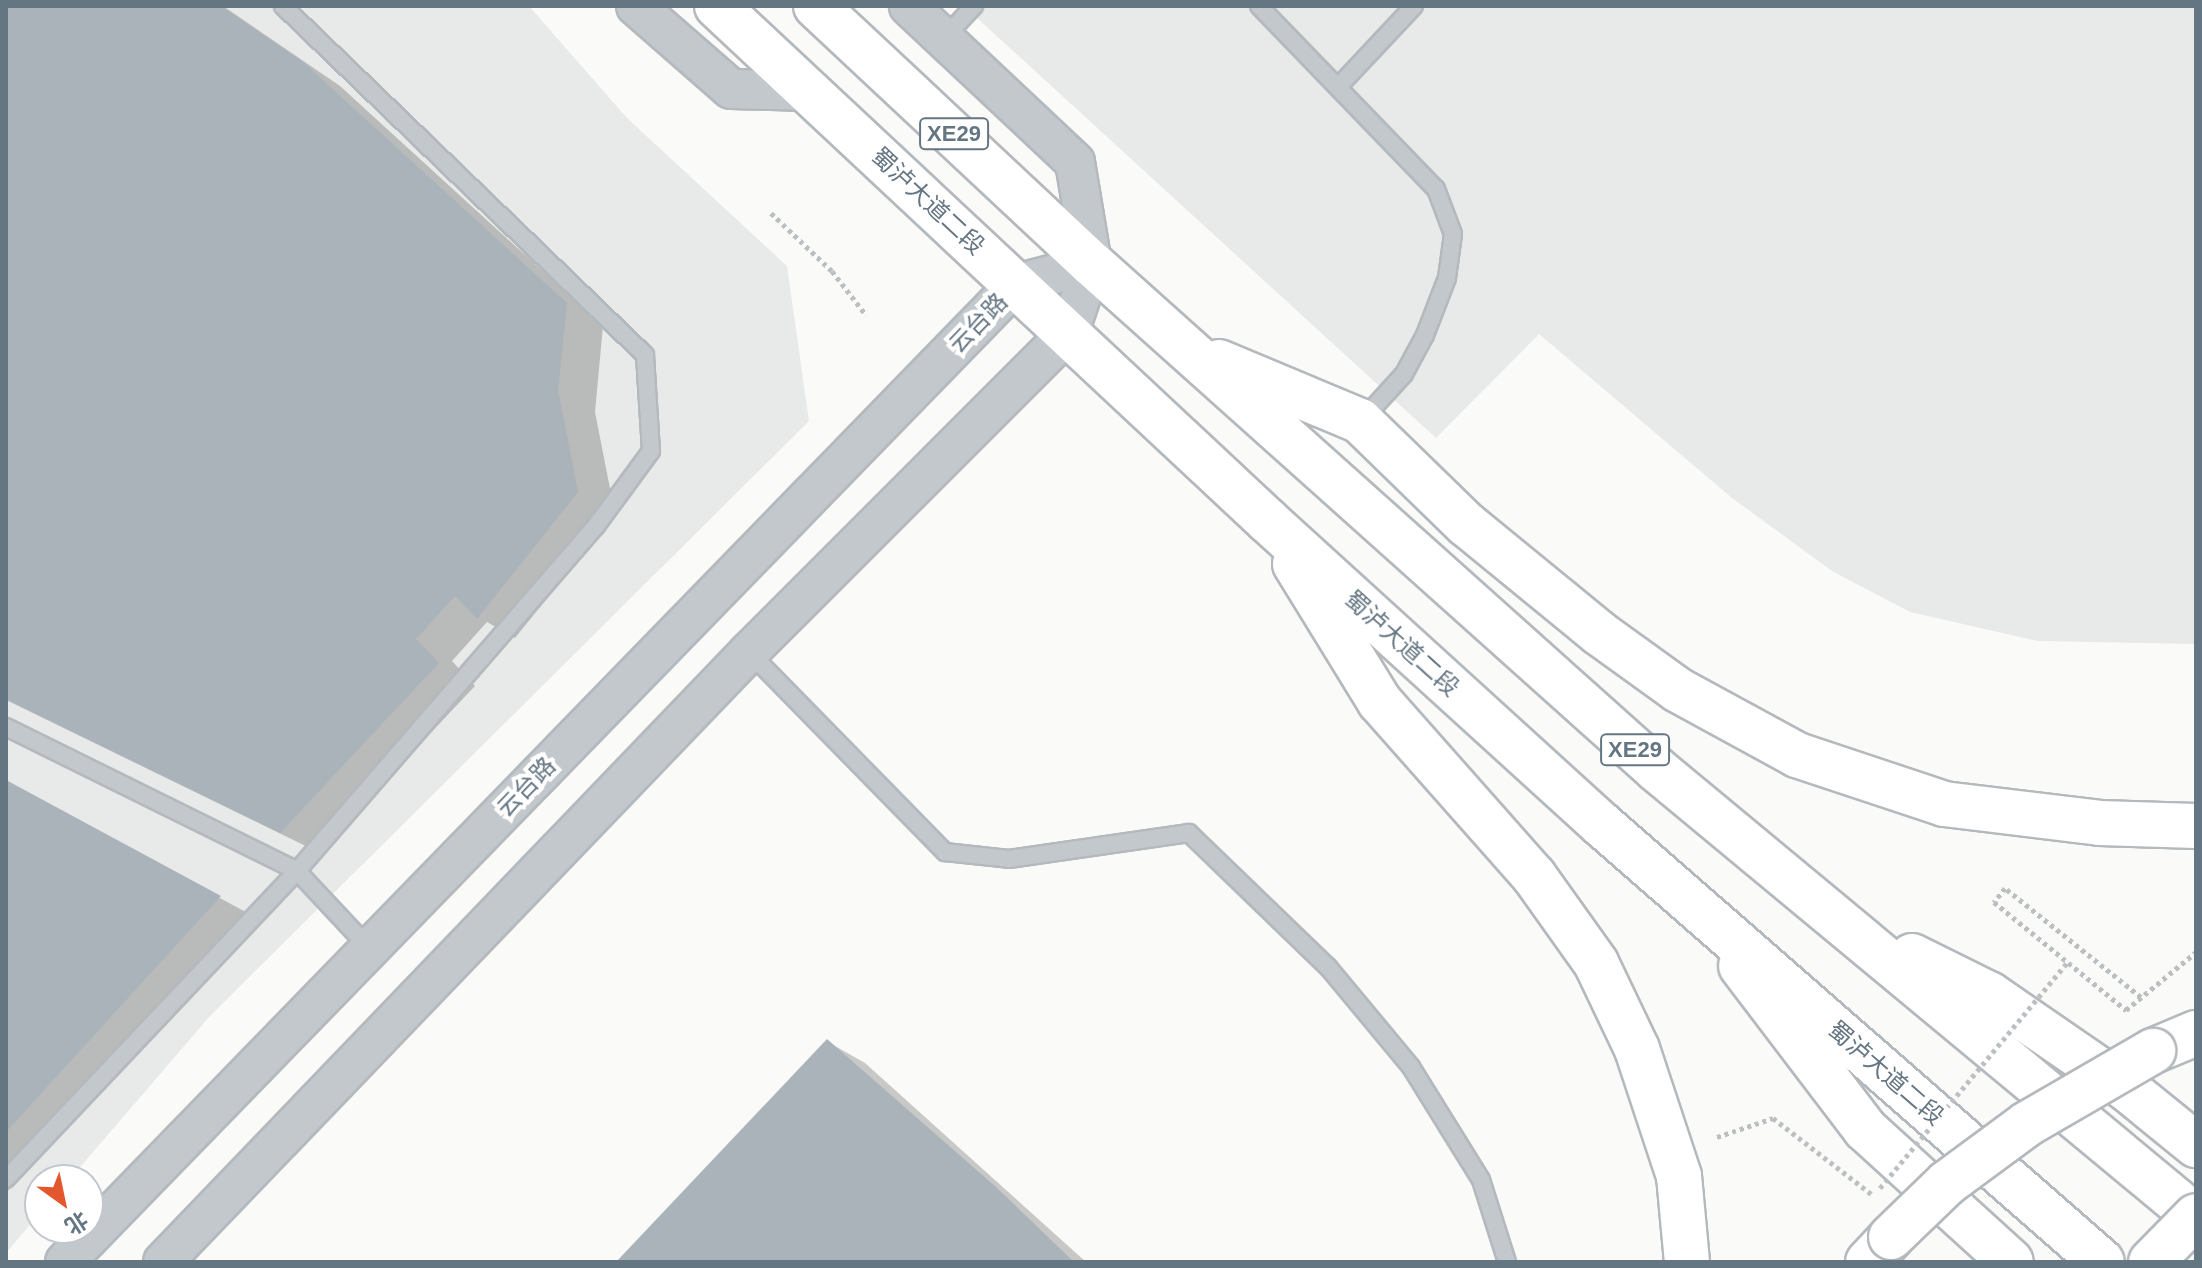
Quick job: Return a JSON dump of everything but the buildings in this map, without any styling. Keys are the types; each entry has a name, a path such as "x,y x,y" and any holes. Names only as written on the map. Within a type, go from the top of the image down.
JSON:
{"highway":[{"name":"蜀泸大道二段","path":"717,6 812,91 1268,521 1709,918 2102,1262"},
{"name":"XE29","path":"816,6 1092,264 1656,769 1851,926 2196,1216"},
{"path":"1185,348 1360,421 1466,524 1599,633 1678,690 1797,755 1944,804 2100,823 2196,826"},
{"path":"1268,521 1380,702 1534,876 1596,963 1637,1049 1679,1176 1687,1262"},
{"path":"1709,918 1779,1022 1865,1129 2011,1262"},
{"path":"1851,926 1989,994 2127,1089 2196,1145"},
{"path":"1879,1250 1947,1183 2027,1124 2153,1051 2196,1033"},
{"path":"2151,1262 2196,1216"}],"street":[{"path":"636,6 731,89 812,91"},
{"path":"163,1262 749,652 1069,332 1092,264 1075,162 909,6"},
{"name":"云台路","path":"65,1262 1016,284 1092,264"}],"lane":[{"path":"6,1179 297,871 596,526 651,451 645,355 283,6"},
{"path":"944,38 974,6"},
{"path":"1338,87 1414,6"},
{"path":"1265,8 1436,189 1453,234 1447,278 1425,335 1404,374 1360,421"},
{"path":"749,652 945,852 1009,859 1189,833 1328,967 1411,1067 1481,1180 1507,1262"},
{"path":"6,727 297,871 369,948"}],"path":[{"path":"771,213 832,271 866,315"},
{"path":"2141,997 2005,888 1994,902 2126,1010 2196,952"},
{"path":"1717,1137 1773,1118 1871,1199 2067,963"}],"shaded area":[{"path":"6,6 529,6 627,118 787,266 809,421 210,1016 83,1164 24,1164 24,1232 6,1253"},
{"path":"964,6 2196,6 2196,644 2037,641 1910,612 1832,571 1732,498 1539,334 1436,438"}]}
